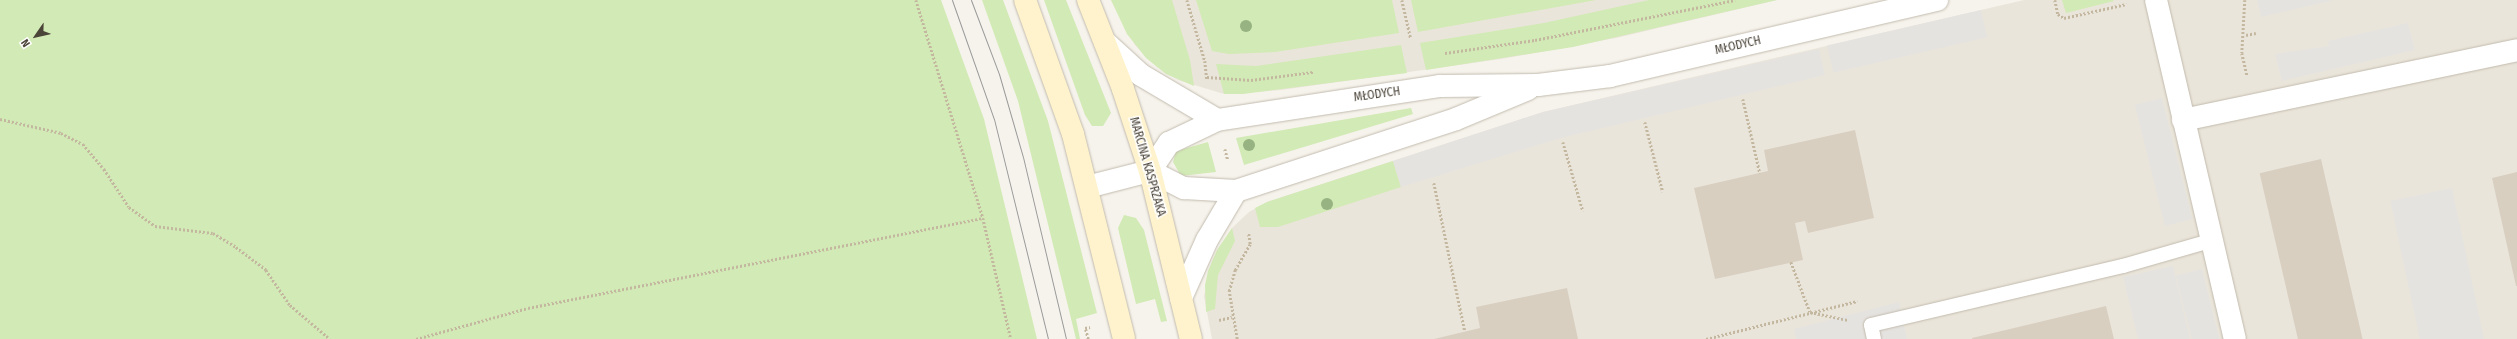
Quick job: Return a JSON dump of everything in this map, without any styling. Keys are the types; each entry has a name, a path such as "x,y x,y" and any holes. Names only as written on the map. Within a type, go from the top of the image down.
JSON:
{"street":[{"path":"1024,0 1054,78 1087,187 1124,339"},
{"name":"MARCINA KASPRZAKA","path":"1088,0 1105,42 1150,171 1191,339"},
{"name":"MŁODYCH","path":"1538,85 1456,119 1236,191 1184,188 1150,171 1169,143 1217,120 1440,86 1538,85 1622,73 1937,0"},
{"path":"2156,0 2235,339"},
{"path":"1105,42 1141,75 1217,120"},
{"path":"2183,120 2253,104 2517,50"},
{"path":"1087,187 1150,171"},
{"path":"1181,298 1207,240 1236,191"}],"lane":[{"path":"1874,339 1871,325 2123,266 2212,240"}],"path":[{"path":"916,0 983,218 1011,339"},
{"path":"1187,0 1208,83"},
{"path":"1402,0 1411,38"},
{"path":"1440,54 1548,37 1735,0"},
{"path":"2055,0 2058,14 2064,18 2122,5"},
{"path":"2245,0 2246,35 2242,54 2253,104"},
{"path":"2246,35 2256,33"},
{"path":"1207,77 1251,80 1315,72"},
{"path":"1743,99 1760,173"},
{"path":"0,119 61,134 83,144 104,169 129,207 154,226 213,233 236,247 266,270 290,305 330,339"},
{"path":"1646,122 1663,192"},
{"path":"1563,142 1583,211"},
{"path":"1224,147 1228,162"},
{"path":"1434,183 1466,331"},
{"path":"416,339 528,308 983,218"},
{"path":"1237,339 1229,298 1232,277 1250,244 1245,224"},
{"path":"1791,262 1810,312 1871,325"},
{"path":"1217,321 1232,317"}],"shaded area":[{"path":"1111,0 1777,0 1616,38 1501,59 1281,90 1224,94 1178,80 1157,67 1135,45"},
{"path":"2024,0 2517,0 2517,339 1212,339 1204,296 1212,261 1232,228 1249,212 1267,202 1543,112"},
{"path":"2257,0 2334,0 2261,17"},
{"path":"1981,10 1987,37 1833,73 1827,46"},
{"path":"2408,23 2415,50 2282,81 2275,54 2329,46 2328,41"},
{"path":"1819,49 1825,75 1561,138 1401,187 1393,161 1543,112"},
{"path":"2162,98 2192,219 2165,226 2135,105"},
{"path":"2452,188 2484,339 2420,339 2390,201"},
{"path":"2173,266 2190,339 2138,339 2123,277"},
{"path":"2202,269 2219,339 2192,339 2176,276"},
{"path":"1899,302 1907,339 1796,339 1794,329"}],"green space":[{"path":"0,0 941,0 984,119 1037,339 0,339"},
{"path":"982,0 1003,0 1048,121 1097,313 1076,319 1080,339 1076,339 1018,101"},
{"path":"1044,0 1066,0 1111,113 1103,126 1092,126 1085,115"},
{"path":"1111,0 1172,0 1190,60 1194,86 1166,74 1146,58 1127,34"},
{"path":"1196,0 1392,0 1399,33 1275,52 1229,54 1212,51"},
{"path":"1411,0 1596,0 1418,32"},
{"path":"1649,0 1777,0 1573,47 1426,70 1420,43 1544,23"},
{"path":"2062,0 2113,0 2114,1 2066,13"},
{"path":"1401,45 1407,73 1243,94 1224,94 1216,64 1256,66"},
{"path":"1411,108 1413,114 1244,165 1236,138"},
{"path":"1208,142 1216,172 1181,176 1173,162 1176,151"},
{"path":"1393,161 1401,187 1278,227 1260,227 1255,208 1267,202"},
{"path":"1124,215 1136,218 1144,230 1167,321 1161,322 1155,299 1136,304 1118,228"},
{"path":"1232,228 1235,241 1218,275 1215,309 1206,312 1205,285 1208,271 1217,250"}],"building":[{"path":"1855,130 1874,218 1808,233 1805,221 1795,223 1803,260 1715,279 1694,188 1768,171 1764,150"},
{"path":"2321,159 2363,339 2298,339 2260,173"},
{"path":"2517,172 2517,286 2516,286 2492,178"},
{"path":"1567,288 1578,339 1434,339 1480,328 1476,307"},
{"path":"2106,306 2114,339 1972,339 1972,338"}],"tram line":[{"path":"952,0 994,119 1048,339"},
{"path":"971,0 999,74 1023,157 1066,339"}]}
